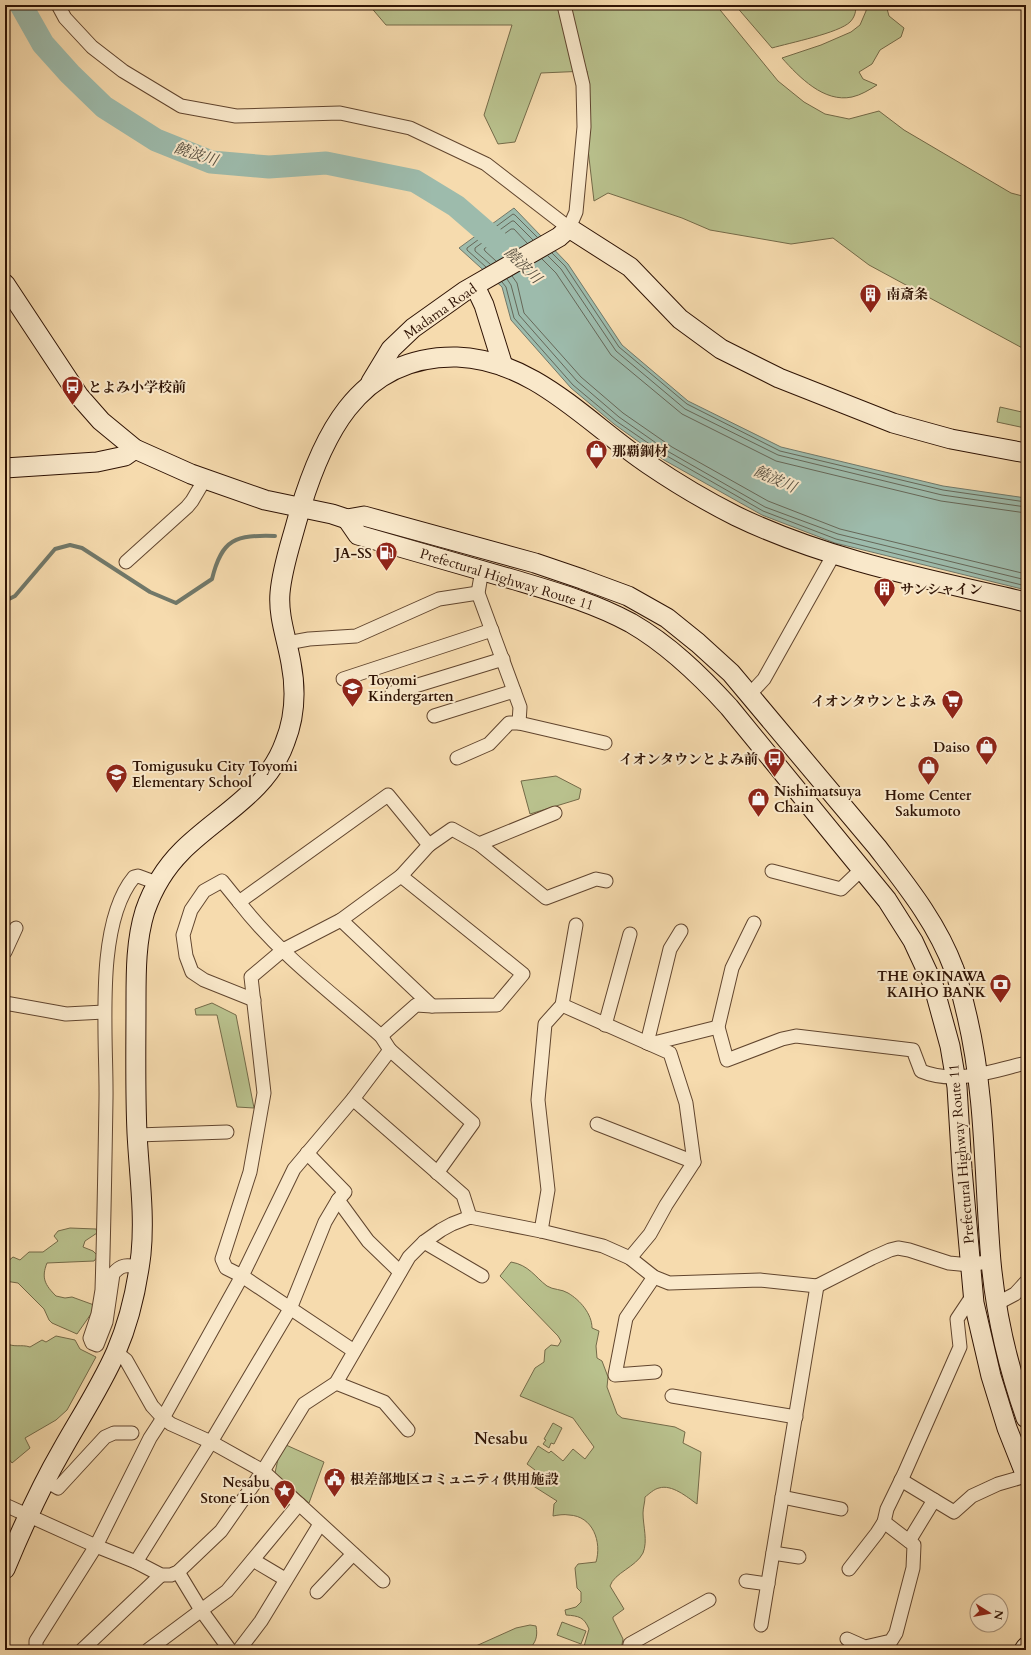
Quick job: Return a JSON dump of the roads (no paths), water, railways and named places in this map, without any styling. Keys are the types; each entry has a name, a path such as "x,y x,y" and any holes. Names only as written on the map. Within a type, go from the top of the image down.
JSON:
{"main road":[{"name":"Madama Road","path":"370,384 391,350 405,334 438,309 564,233"},
{"path":"564,233 630,267 680,319 721,349 779,378 893,423 951,440 1026,453"},
{"path":"480,283 484,305 503,366"},
{"name":"Prefectural Highway Route 11","path":"5,284 79,396 104,424 135,448 165,463 265,500 332,514 347,519 364,516 582,579 628,596 666,618 688,634 725,668 750,694 877,847 933,923 946,950 959,985 972,1040 978,1074 991,1261 996,1304 1009,1366 1026,1418"},
{"path":"5,1569 28,1515 116,1352 129,1314 139,1267 143,1225 137,1135 136,1050 137,959 141,926 146,908 157,883 183,850 252,793 265,779 275,764 285,744 293,710 294,676 281,619 280,588 286,561 311,474 330,433 342,415 370,384 398,368 441,358 476,359 503,366 535,380 647,464 688,489 733,514 786,538 873,567 1026,602"},
{"path":"5,468 97,462 125,456 135,448"},
{"name":"Prefectural Highway Route 11","path":"347,519 358,535 482,570 591,604 631,623 669,649 703,678 729,707 862,868 890,905 905,927 921,956 933,984 943,1015 956,1077 973,1295 982,1344 991,1376 1007,1428 1026,1476"}],"street":[{"path":"58,5 65,18 92,47 123,71 181,106 236,116 340,113 410,128 486,164 564,233 576,212 584,127 582,85 564,5"},
{"path":"126,562 187,507 205,479"},
{"path":"750,694 764,679 834,554"},
{"path":"482,570 478,592 520,706 519,723"},
{"path":"287,643 309,639 356,636 439,599 478,592"},
{"path":"343,679 492,630"},
{"path":"392,694 502,659"},
{"path":"434,716 514,691"},
{"path":"457,758 489,744 509,723 519,723 605,743"},
{"path":"240,902 388,795 429,845"},
{"path":"479,844 555,813"},
{"path":"354,1351 242,1276 226,1268 222,1259 250,1172 264,1093 251,977 283,950 341,920 401,876 429,845 452,829 479,844 546,898 596,879 606,881"},
{"path":"772,871 841,889 862,868"},
{"path":"139,1267 125,1264 117,1268 112,1274 106,1322 97,1345 92,1343 90,1338 98,1314 102,1290 106,1067 104,1012 109,937 121,897 128,884 134,877 138,876 157,883"},
{"path":"381,1036 416,1005 497,1005 523,974 401,876"},
{"path":"254,1000 204,980 192,972 186,956 183,935 190,910 204,891 222,881 240,902 257,926 381,1036 390,1050 473,1123 438,1173"},
{"path":"341,920 432,1006"},
{"path":"754,923 732,968 718,1027 727,1060 782,1039 796,1036 913,1050 921,1072 929,1075 956,1077 978,1074 1026,1063"},
{"path":"541,1231 548,1190 538,1100 546,1024 562,1005 576,925"},
{"path":"5,952 16,928"},
{"path":"648,1044 670,949 681,931"},
{"path":"605,1025 630,934"},
{"path":"5,1003 66,1014 104,1012"},
{"path":"562,1005 670,1053 686,1103 694,1162 666,1205 650,1234 630,1258"},
{"path":"648,1044 718,1027"},
{"path":"36,1650 36,1641 96,1546 150,1438 163,1418 242,1276 294,1169 353,1099 390,1050"},
{"path":"353,1099 463,1194 470,1217"},
{"path":"597,1124 694,1162"},
{"path":"137,1135 227,1132"},
{"path":"136,1562 211,1442 290,1309 325,1222 338,1200 345,1192 307,1153"},
{"path":"338,1200 368,1241 400,1272"},
{"path":"5,1505 96,1546 136,1562 161,1575 171,1575 178,1572 221,1531 263,1471 304,1404 336,1383 409,1257 424,1242 452,1224 470,1217 541,1231 603,1246 630,1258 654,1277 677,1283 760,1280 817,1286 872,1258 898,1248 909,1250 949,1264 970,1265 991,1261"},
{"path":"424,1242 482,1276"},
{"path":"654,1277 626,1318 615,1374 655,1372"},
{"path":"996,1304 1015,1294 1026,1282"},
{"path":"761,1625 817,1286"},
{"path":"849,1569 884,1522 887,1509 902,1480 960,1347 957,1320 973,1295"},
{"path":"116,1352 126,1360 152,1406 163,1418 171,1424 211,1442 263,1471 383,1581"},
{"path":"336,1383 384,1402 408,1430"},
{"path":"672,1396 796,1417"},
{"path":"46,1481 58,1488 105,1438 114,1433 132,1433"},
{"path":"902,1480 954,1512 972,1496 998,1484 1026,1476"},
{"path":"782,1497 841,1509"},
{"path":"909,1541 934,1500"},
{"path":"148,1650 226,1591 299,1504"},
{"path":"847,1639 865,1647 892,1641 896,1633 913,1568 914,1545 884,1522"},
{"path":"239,1650 261,1621 320,1524"},
{"path":"773,1553 799,1557"},
{"path":"317,1592 353,1554"},
{"path":"253,1560 286,1579"},
{"path":"178,1572 201,1610 230,1650"},
{"path":"82,1650 161,1575"},
{"path":"746,1581 768,1584"},
{"path":"629,1650 630,1644 709,1600"}],"water":[{"path":"514,208 568,264 622,345 688,401 781,447 943,486 1026,498 1026,590 835,543 762,515 664,460 614,424 571,388 511,320 502,287 459,248"}],"waterway":[{"name":"饒波川","path":"21,5 43,44 70,74 104,107 156,140 211,162 269,167 326,163 415,181 456,206 508,251"},
{"path":"5,601 15,596 55,549 70,545 82,548 150,592 176,603 212,579 221,555 226,547 233,542 241,538 275,536"}],"place":[{"name":"南斎条","path":"871,314"},
{"name":"とよみ小学校前","path":"73,406"},
{"name":"那覇鋼材","path":"597,470"},
{"name":"JA-SS","path":"387,572"},
{"name":"サンシャイン","path":"884,608"},
{"name":"Toyomi Kindergarten","path":"352,708"},
{"name":"イオンタウンとよみ","path":"952,720"},
{"name":"Daiso","path":"986,766"},
{"name":"イオンタウンとよみ前","path":"774,778"},
{"name":"Home Center Sakumoto","path":"928,786"},
{"name":"Tomigusuku City Toyomi Elementary School","path":"117,794"},
{"name":"Nishimatsuya Chain","path":"758,818"},
{"name":"THE OKINAWA KAIHO BANK","path":"1001,1004"},
{"name":"根差部地区コミュニティ供用施設","path":"335,1498"},
{"name":"Nesabu Stone Lion","path":"285,1510"}],"district":[{"name":"Nesabu","path":"501,1438"}]}
